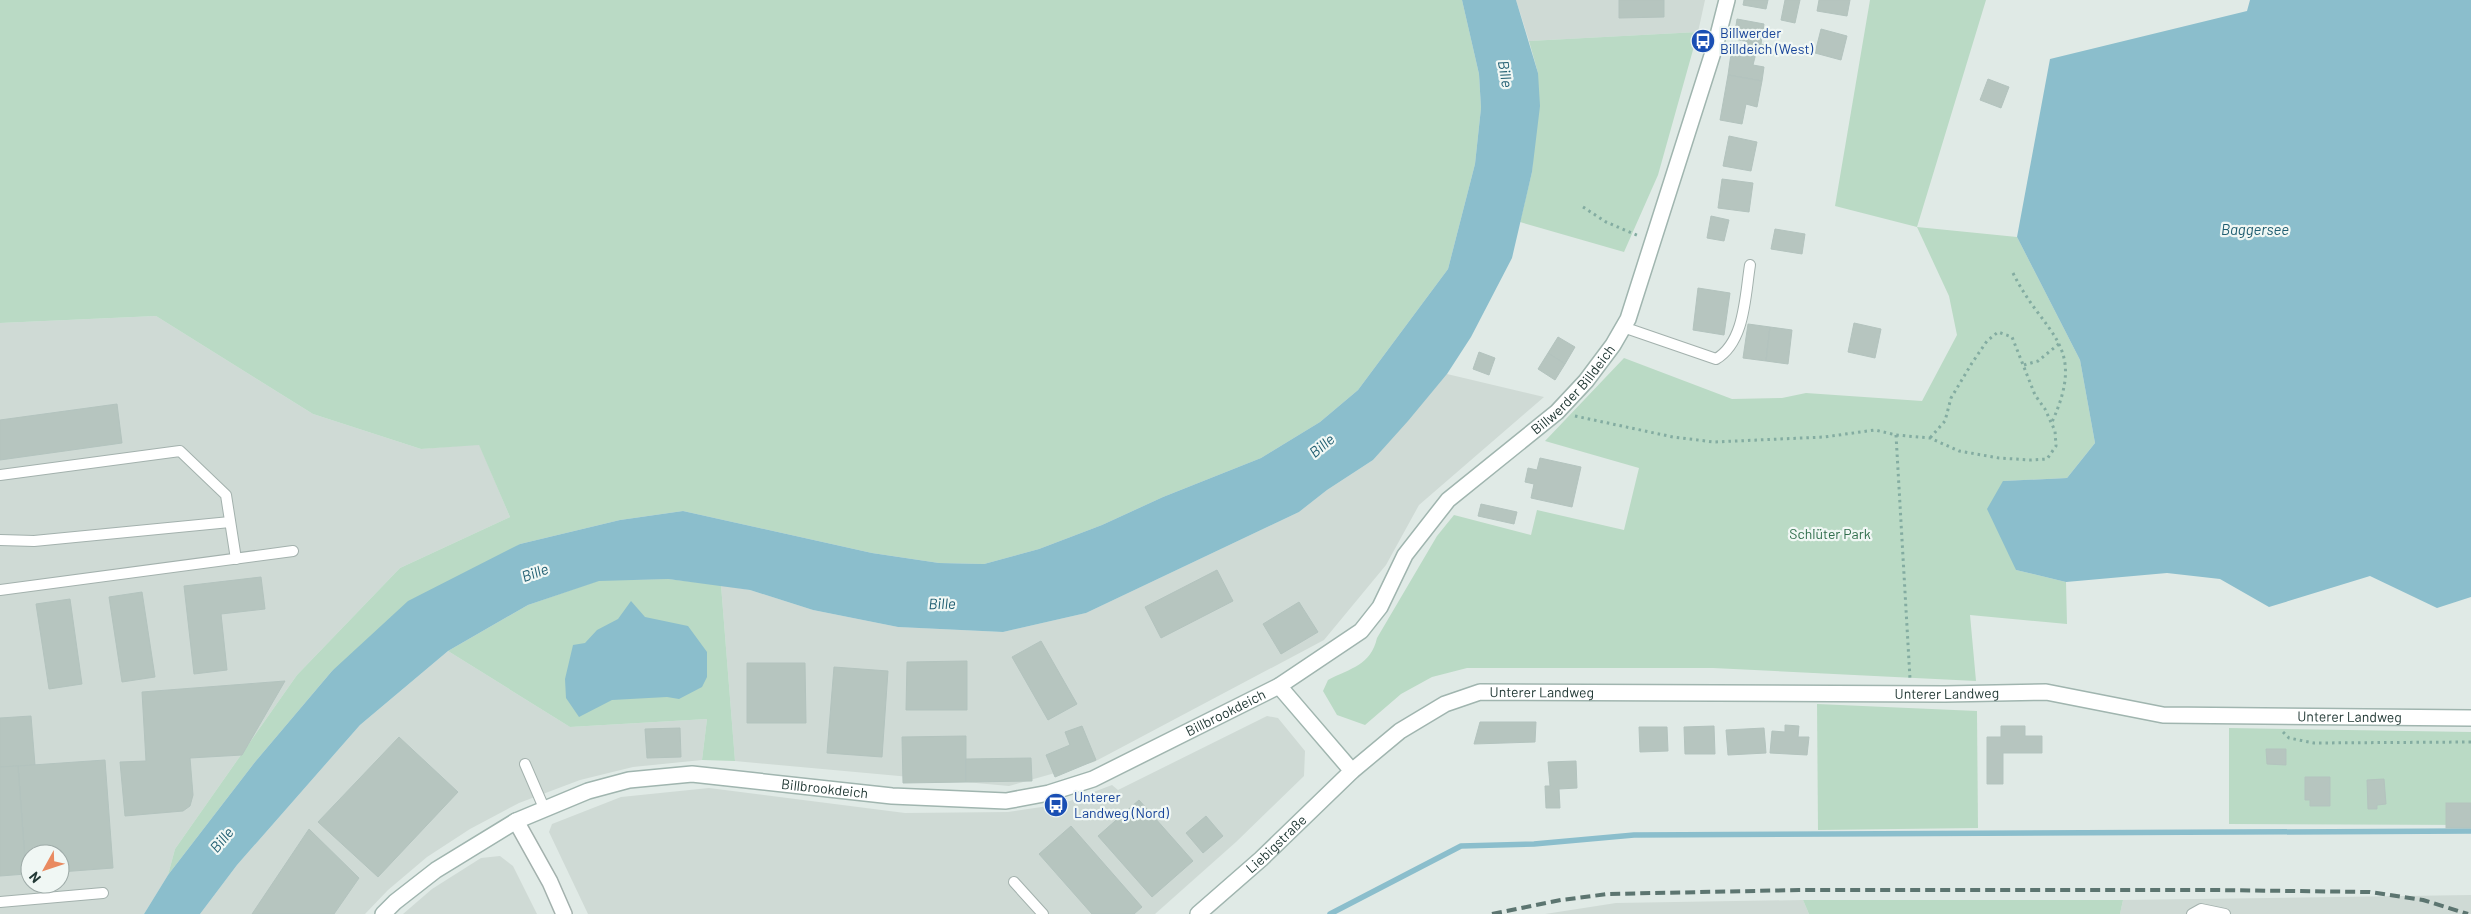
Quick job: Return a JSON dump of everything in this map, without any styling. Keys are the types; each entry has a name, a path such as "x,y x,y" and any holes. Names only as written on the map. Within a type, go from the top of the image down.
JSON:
{"street":[{"name":"Billwerder Billdeich","path":"1279,686 1361,631 1380,607 1405,555 1448,500 1557,412 1586,381 1614,344 1623,327 1653,242 1716,43 1727,0"},
{"path":"1279,686 1352,771"},
{"name":"Billbrookdeich","path":"384,914 395,902 436,870 516,821 588,791 629,780 692,774 892,796 1006,801 1049,793 1093,779 1279,686"},
{"name":"Unterer Landweg","path":"1424,715 1465,696 1493,691 2046,692 2163,715 2471,718"},
{"name":"Liebigstraße","path":"1198,914 1260,859 1352,771 1400,731 1424,715"},
{"path":"516,821 550,882 564,914"}],"lane":[{"path":"1623,327 1716,359 1726,353 1735,341 1750,265"},
{"path":"0,475 180,451 226,494 236,559"},
{"path":"0,540 34,541 230,522"},
{"path":"0,590 294,551"},
{"path":"524,764 544,808"},
{"path":"1014,882 1043,914"},
{"path":"0,902 103,893"},
{"path":"2192,914 2201,909 2225,914"}],"path":[{"path":"1583,207 1606,222 1653,242"},
{"path":"2013,273 2034,311 2060,343 2067,374 2060,403 2051,423"},
{"path":"1557,412 1648,432 1714,442 1824,437 1876,430 1896,435 1930,438 1959,451 1975,454 2030,460 2047,459 2056,446 2055,431 2035,395 2012,337 1998,332 1987,341 1951,398 1945,421 1930,438"},
{"path":"2024,365 2038,361 2060,343"},
{"path":"1896,435 1911,693"},
{"path":"2278,717 2280,728 2289,738 2314,743 2471,742"}],"shaded area":[{"path":"1516,0 1705,0 1698,32 1529,41"},
{"path":"156,316 313,414 421,449 479,444 510,517 400,568 297,675 175,849 168,875 144,914 0,914 0,323"},
{"path":"1447,374 1544,397 1419,505 1386,565 1324,640 1094,762 1009,786 735,761 721,585 750,590 813,610 898,627 1003,632 1086,613 1299,512 1327,490 1373,460"},
{"path":"448,651 570,727 707,719 702,760 633,767 580,780 519,803 470,829 427,857 388,890 365,914 200,914 237,865 360,725"},
{"path":"1267,716 1278,718 1305,751 1304,776 1236,842 1155,914 588,914 549,832 552,824 621,797 709,788 905,813 1008,812 1062,804 1112,785 1118,790"},
{"path":"500,856 513,866 537,914 403,914 432,889 481,858"},
{"path":"2471,895 2471,914 2120,914 2123,900"},
{"path":"1803,900 1809,914 1545,914 1616,903"}],"green space":[{"path":"0,0 1462,0 1479,74 1481,108 1475,164 1448,269 1358,390 1320,422 1261,458 1163,497 1102,525 1039,549 984,564 939,563 872,553 683,511 620,520 520,544 332,671 255,762 168,875 175,849 297,675 400,568 510,517 479,445 421,449 313,414 156,316 0,323"},
{"path":"1870,0 1986,0 1917,227 1835,206"},
{"path":"1698,32 1658,175 1624,252 1520,222 1532,172 1538,73 1529,41"},
{"name":"Schlüter Park","path":"1917,227 2017,237 2080,360 2095,443 2067,478 2003,481 2016,570 2066,582 2067,624 1970,615 1976,681 1713,668 1467,668 1432,677 1401,694 1365,725 1337,715 1323,691 1328,680 1359,665 1370,654 1377,638 1437,536 1454,515 1531,535 1537,510 1624,530 1639,468 1545,441 1624,358 1732,399 1782,398 1806,393 1922,401 1957,335 1949,296"},
{"path":"668,579 721,585 735,761 702,760 707,719 570,727 448,651 528,605 600,580"},
{"path":"1817,704 1977,711 1978,828 1818,830"},
{"path":"2229,728 2471,732 2471,825 2229,824"},
{"path":"1803,900 2123,900 2120,914 1809,914"}],"water":[{"name":"Bille","path":"1462,0 1516,0 1538,73 1540,106 1532,172 1512,258 1471,337 1447,374 1408,421 1373,460 1327,490 1299,512 1086,613 1003,632 898,627 813,610 750,590 668,579 599,581 528,605 448,651 360,725 237,865 200,914 144,914 168,875 255,762 332,671 408,601 520,544 620,520 683,511 872,553 939,563 984,564 1039,549 1102,525 1163,497 1261,458 1320,422 1358,390 1448,269 1475,164 1481,108 1479,74"},
{"name":"Baggersee","path":"2250,0 2471,0 2471,597 2437,608 2370,576 2269,607 2220,579 2167,573 2066,582 2016,570 1987,509 2003,481 2067,478 2095,443 2080,360 2017,237 2050,59 2247,11"},
{"path":"631,601 645,617 688,626 707,652 707,677 702,687 679,699 667,697 612,700 579,717 566,698 565,679 573,645 585,643 597,630 618,619"}],"building":[{"path":"1619,0 1664,0 1664,17 1619,18"},
{"path":"1744,0 1768,0 1766,9 1743,5"},
{"path":"1785,0 1800,0 1795,23 1781,20"},
{"path":"1819,0 1850,0 1847,16 1817,11"},
{"path":"1737,19 1764,24 1761,44 1734,39"},
{"path":"1821,29 1847,36 1841,60 1815,53"},
{"path":"1746,41 1770,46 1769,55 1756,53 1753,65 1764,67 1762,81 1728,75 1731,54 1743,56"},
{"path":"1728,75 1762,81 1757,107 1746,104 1742,124 1720,120"},
{"path":"1988,79 2009,87 2001,108 1980,100"},
{"path":"1729,136 1757,142 1751,171 1723,166"},
{"path":"1722,179 1753,183 1749,212 1718,208"},
{"path":"1711,216 1729,220 1724,241 1707,238"},
{"path":"1775,229 1805,234 1802,254 1771,249"},
{"path":"1698,288 1730,293 1724,335 1693,330"},
{"path":"1854,323 1881,329 1875,358 1848,352"},
{"path":"1748,324 1770,327 1766,361 1743,358"},
{"path":"1770,327 1792,330 1788,364 1766,361"},
{"path":"1558,337 1575,347 1565,364 1548,353"},
{"path":"1479,352 1495,358 1489,375 1473,369"},
{"path":"1548,353 1565,364 1555,380 1538,369"},
{"path":"117,404 122,443 0,460 0,420"},
{"path":"1540,458 1581,467 1572,507 1531,498 1534,484 1525,482 1528,468 1537,470"},
{"path":"1481,504 1517,512 1514,524 1478,516"},
{"path":"1217,570 1233,601 1161,638 1145,607"},
{"path":"261,577 265,609 221,614 227,670 194,674 184,586"},
{"path":"142,592 155,677 122,682 109,597"},
{"path":"70,599 82,684 49,689 36,604"},
{"path":"1299,602 1318,632 1281,654 1263,624"},
{"path":"1041,641 1077,704 1048,720 1012,657"},
{"path":"967,661 967,710 906,710 907,662"},
{"path":"747,663 805,663 806,723 747,723"},
{"path":"834,667 888,671 882,757 827,753"},
{"path":"285,681 242,755 190,758 193,795 190,806 183,811 125,816 120,762 146,761 142,692"},
{"path":"31,716 35,765 0,767 0,718"},
{"path":"1480,722 1536,722 1535,742 1474,744"},
{"path":"1785,725 1799,726 1798,737 1809,737 1807,755 1770,753 1772,731 1785,732"},
{"path":"1082,726 1096,760 1055,777 1046,755 1070,745 1065,732"},
{"path":"1714,726 1715,754 1685,754 1684,727"},
{"path":"2001,726 2025,726 2025,736 2042,736 2042,753 2003,753 2003,784 1987,784 1987,737 2001,737"},
{"path":"1639,727 1667,727 1668,751 1640,752"},
{"path":"680,728 681,757 647,758 645,729"},
{"path":"1764,728 1766,753 1728,755 1726,730"},
{"path":"966,736 966,782 903,783 902,737"},
{"path":"399,737 458,792 378,877 318,822"},
{"path":"2266,749 2286,749 2286,765 2267,764"},
{"path":"1031,758 1032,781 966,782 966,759"},
{"path":"105,760 113,868 70,871 70,844 24,844 18,766"},
{"path":"1576,761 1577,788 1559,789 1560,808 1546,808 1545,786 1550,786 1548,762"},
{"path":"18,766 24,844 20,844 20,874 0,876 0,767"},
{"path":"2305,777 2330,777 2330,806 2310,806 2310,800 2305,800"},
{"path":"2384,779 2386,804 2377,805 2377,809 2368,809 2367,780"},
{"path":"1139,800 1193,861 1152,897 1098,836"},
{"path":"2446,803 2471,803 2471,828 2446,828"},
{"path":"1206,816 1223,836 1203,853 1186,833"},
{"path":"1071,826 1142,907 1134,914 1092,914 1039,854"},
{"path":"309,829 359,878 334,914 252,914"}],"waterway":[{"path":"1330,914 1461,846 1534,844 1634,835 2471,831"}],"railway":[{"path":"1492,914 1561,900 1608,894 1799,890 2370,892 2423,900 2468,914"}],"place":[{"name":"Billwerder Billdeich (West)","path":"1703,41"},
{"name":"Unterer Landweg (Nord)","path":"1056,805"}]}
